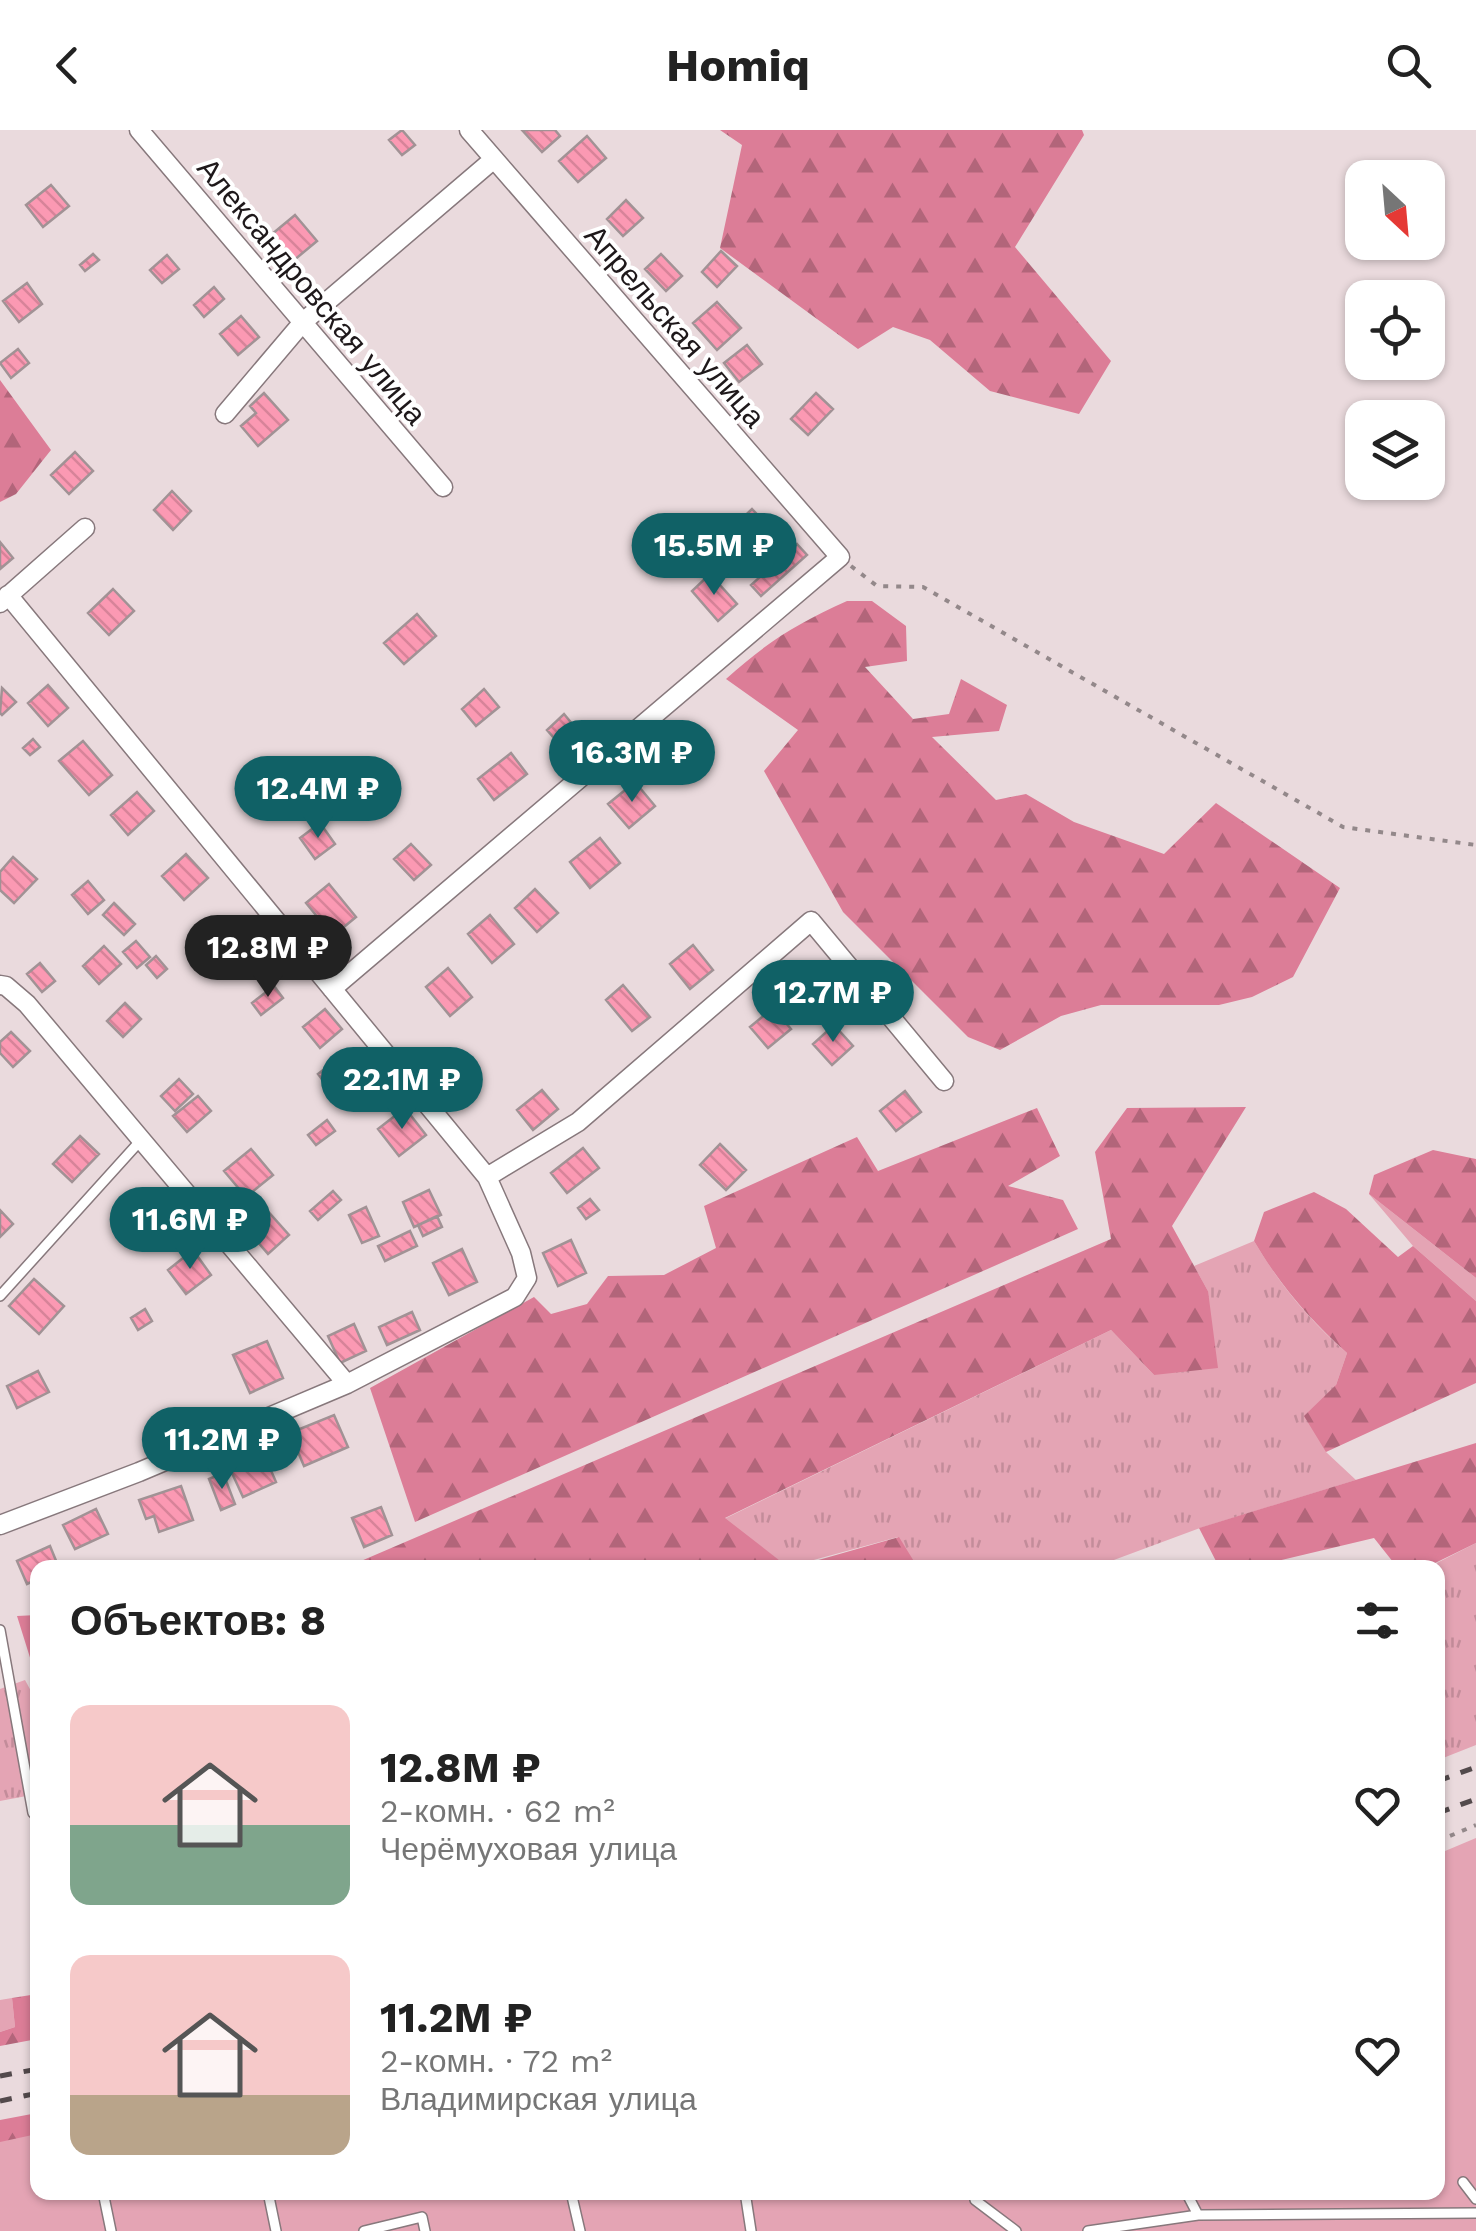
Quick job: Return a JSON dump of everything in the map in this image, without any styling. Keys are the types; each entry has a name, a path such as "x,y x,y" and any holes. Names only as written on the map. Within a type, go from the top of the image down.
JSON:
{"street":[{"name":"Александровская улица","path":"140,130 444,487"},
{"name":"Апрельская улица","path":"470,130 840,557"},
{"path":"225,414 302,322 494,159"},
{"path":"0,1526 346,1384 514,1297 527,1278 521,1253 487,1177 4,599 85,528"},
{"path":"332,989 840,557"},
{"path":"487,1177 578,1122 810,922 944,1081"},
{"path":"0,985 27,1004 346,1384"}],"lane":[{"path":"0,1296 141,1140"},
{"path":"0,1630 30,1796"},
{"path":"1462,2182 1476,2199"},
{"path":"105,2200 111,2231"},
{"path":"270,2200 276,2231"},
{"path":"573,2200 580,2231"},
{"path":"746,2200 751,2231"},
{"path":"975,2200 1016,2231"},
{"path":"1190,2200 1198,2215"},
{"path":"1088,2231 1198,2215 1476,2213"},
{"path":"364,2231 422,2217 425,2231"}],"path":[{"path":"840,557 876,586 922,587 1343,827 1476,845"},
{"path":"1445,1837 1476,1825"}],"green space":[{"path":"720,130 1082,130 1084,135 1015,247 1111,361 1079,414 990,391 930,340 893,327 858,349 720,248 742,145"},
{"path":"0,380 51,450 16,494 0,502"},
{"path":"847,601 872,601 906,626 907,661 865,667 913,719 949,714 961,679 1007,705 999,731 932,737 996,800 1026,794 1074,822 1164,854 1216,803 1340,888 1293,977 1252,997 1219,1005 1101,1005 1061,1016 1000,1050 968,1037 843,912 764,771 798,730 726,679 783,635"},
{"path":"1246,1107 1172,1226 1208,1291 1218,1368 1154,1375 1111,1330 725,1518 779,1560 363,1560 1111,1239 1095,1152 1127,1108"},
{"path":"1037,1108 1060,1156 1008,1186 1063,1200 1078,1229 415,1522 370,1388 534,1297 551,1314 587,1304 608,1276 664,1275 716,1248 704,1206 857,1137 878,1171"},
{"path":"1433,1150 1476,1159 1476,1278 1369,1194 1374,1175"},
{"path":"1314,1192 1346,1209 1398,1257 1413,1246 1476,1301 1476,1383 1326,1452 1304,1416 1336,1385 1347,1353 1296,1301 1254,1241 1264,1212"},
{"path":"1369,1194 1476,1278 1476,1301 1413,1246"},
{"path":"1254,1241 1296,1301 1347,1353 1336,1385 1326,1452 1356,1480 1200,1528 1114,1560 912,1560 898,1537 814,1560 779,1560 724,1519 1111,1330 1154,1375 1208,1291 1194,1266"},
{"path":"1476,1443 1476,1543 1441,1560 1391,1560 1374,1538 1281,1560 1215,1560 1199,1528"},
{"path":"899,1537 913,1560 818,1560"},
{"path":"1476,1543 1476,1745 1445,1757 1445,1560"},
{"path":"30,1615 30,1658 17,1616"},
{"path":"25,1680 30,1689 30,1795 0,1801 0,1689"},
{"path":"1476,1838 1476,2231 0,2231 0,2142 30,2136 30,2200 1445,2200 1445,1851"},
{"path":"30,1995 30,2040 0,2046 0,2032 15,2027 12,1998"},
{"path":"12,1998 15,2027 0,2032 0,2000"},
{"path":"30,2114 30,2153 0,2159 0,2120"}],"building":[{"path":"402,130 415,145 402,155 389,140"},
{"path":"522,130 555,130 560,136 542,152"},
{"path":"587,136 606,158 578,182 559,161"},
{"path":"51,185 69,206 43,227 26,205"},
{"path":"626,200 643,218 623,236 607,219"},
{"path":"295,215 317,241 293,261 271,235"},
{"path":"721,251 737,266 717,287 702,272"},
{"path":"93,254 99,260 85,271 80,265"},
{"path":"661,254 682,276 666,291 645,269"},
{"path":"167,255 179,269 162,283 150,270"},
{"path":"27,283 42,304 19,322 3,301"},
{"path":"214,287 224,299 204,317 194,305"},
{"path":"717,302 741,328 717,350 693,323"},
{"path":"241,316 259,337 238,355 220,334"},
{"path":"747,345 762,364 739,382 724,363"},
{"path":"18,349 29,363 11,378 0,363"},
{"path":"264,393 288,420 258,446 241,426 256,413 250,406"},
{"path":"816,393 833,409 808,435 791,419"},
{"path":"75,452 93,471 69,494 51,475"},
{"path":"172,491 191,511 173,530 154,510"},
{"path":"752,509 773,531 751,552 730,530"},
{"path":"0,542 13,558 0,569"},
{"path":"797,544 807,555 761,596 751,585"},
{"path":"710,574 737,604 718,621 692,591"},
{"path":"113,589 134,611 109,635 88,613"},
{"path":"417,614 436,636 404,664 384,643"},
{"path":"48,685 68,708 48,726 28,703"},
{"path":"2,688 16,702 2,715 0,713"},
{"path":"484,689 499,707 476,726 462,709"},
{"path":"564,714 579,732 562,747 547,730"},
{"path":"33,739 40,747 30,755 23,748"},
{"path":"83,741 112,775 89,795 59,761"},
{"path":"511,753 527,774 494,800 478,779"},
{"path":"635,782 655,806 629,828 608,804"},
{"path":"137,792 154,811 128,835 111,815"},
{"path":"320,823 335,844 315,859 300,838"},
{"path":"600,838 620,863 590,888 570,862"},
{"path":"411,844 431,865 414,880 394,859"},
{"path":"186,854 208,878 184,900 162,876"},
{"path":"13,857 37,879 14,903 0,890 0,872"},
{"path":"88,881 104,900 88,914 72,895"},
{"path":"329,884 356,917 333,936 306,903"},
{"path":"535,889 558,913 537,932 515,908"},
{"path":"114,903 135,924 124,935 103,915"},
{"path":"490,915 514,944 492,963 468,934"},
{"path":"136,941 150,957 137,968 123,952"},
{"path":"693,945 713,970 690,989 670,964"},
{"path":"104,946 121,964 99,984 83,966"},
{"path":"156,956 167,969 157,978 146,965"},
{"path":"40,963 55,981 42,992 27,974"},
{"path":"448,968 472,997 450,1016 426,987"},
{"path":"623,985 650,1017 632,1031 606,1000"},
{"path":"274,986 283,998 261,1015 252,1003"},
{"path":"125,1003 141,1019 123,1037 107,1021"},
{"path":"773,1008 791,1029 768,1048 750,1027"},
{"path":"325,1009 342,1029 320,1048 303,1027"},
{"path":"834,1025 853,1046 832,1065 813,1044"},
{"path":"11,1032 30,1051 13,1067 0,1053 0,1042"},
{"path":"344,1054 365,1082 339,1101 318,1074"},
{"path":"179,1079 193,1094 175,1111 161,1096"},
{"path":"542,1090 558,1109 533,1130 517,1110"},
{"path":"905,1091 921,1112 896,1131 880,1111"},
{"path":"198,1096 211,1111 187,1132 173,1116"},
{"path":"405,1108 426,1135 399,1156 378,1129"},
{"path":"327,1120 335,1131 316,1145 308,1135"},
{"path":"80,1136 99,1154 72,1182 53,1164"},
{"path":"720,1144 746,1170 726,1190 700,1165"},
{"path":"583,1148 599,1168 567,1193 551,1173"},
{"path":"251,1149 273,1175 246,1197 224,1171"},
{"path":"429,1190 441,1215 414,1227 403,1202"},
{"path":"333,1191 341,1200 318,1220 310,1211"},
{"path":"590,1199 599,1210 586,1219 578,1208"},
{"path":"366,1207 379,1236 362,1243 349,1215"},
{"path":"265,1208 289,1235 268,1254 244,1226"},
{"path":"0,1210 13,1224 0,1237"},
{"path":"437,1216 442,1227 423,1236 418,1225"},
{"path":"410,1231 417,1246 385,1261 378,1246"},
{"path":"571,1240 586,1273 558,1286 543,1253"},
{"path":"462,1249 477,1282 449,1295 433,1263"},
{"path":"193,1250 211,1275 186,1294 168,1270"},
{"path":"34,1279 64,1306 39,1334 9,1306"},
{"path":"145,1309 152,1321 138,1330 131,1318"},
{"path":"412,1312 420,1330 387,1345 379,1327"},
{"path":"354,1324 366,1351 340,1363 328,1336"},
{"path":"267,1341 283,1378 250,1393 233,1355"},
{"path":"38,1371 49,1392 17,1408 7,1386"},
{"path":"334,1415 348,1447 304,1466 290,1433"},
{"path":"260,1445 276,1482 243,1497 226,1460"},
{"path":"223,1473 235,1504 221,1510 209,1479"},
{"path":"181,1486 193,1520 159,1532 154,1516 146,1519 139,1500"},
{"path":"381,1507 392,1535 364,1547 352,1518"},
{"path":"96,1509 108,1534 75,1549 63,1525"},
{"path":"50,1546 56,1560 30,1560 27,1584 17,1561"}],"railway":[{"path":"1445,1778 1476,1767"},
{"path":"1445,1810 1476,1799"},
{"path":"0,2076 30,2070"},
{"path":"0,2101 30,2095"}]}
